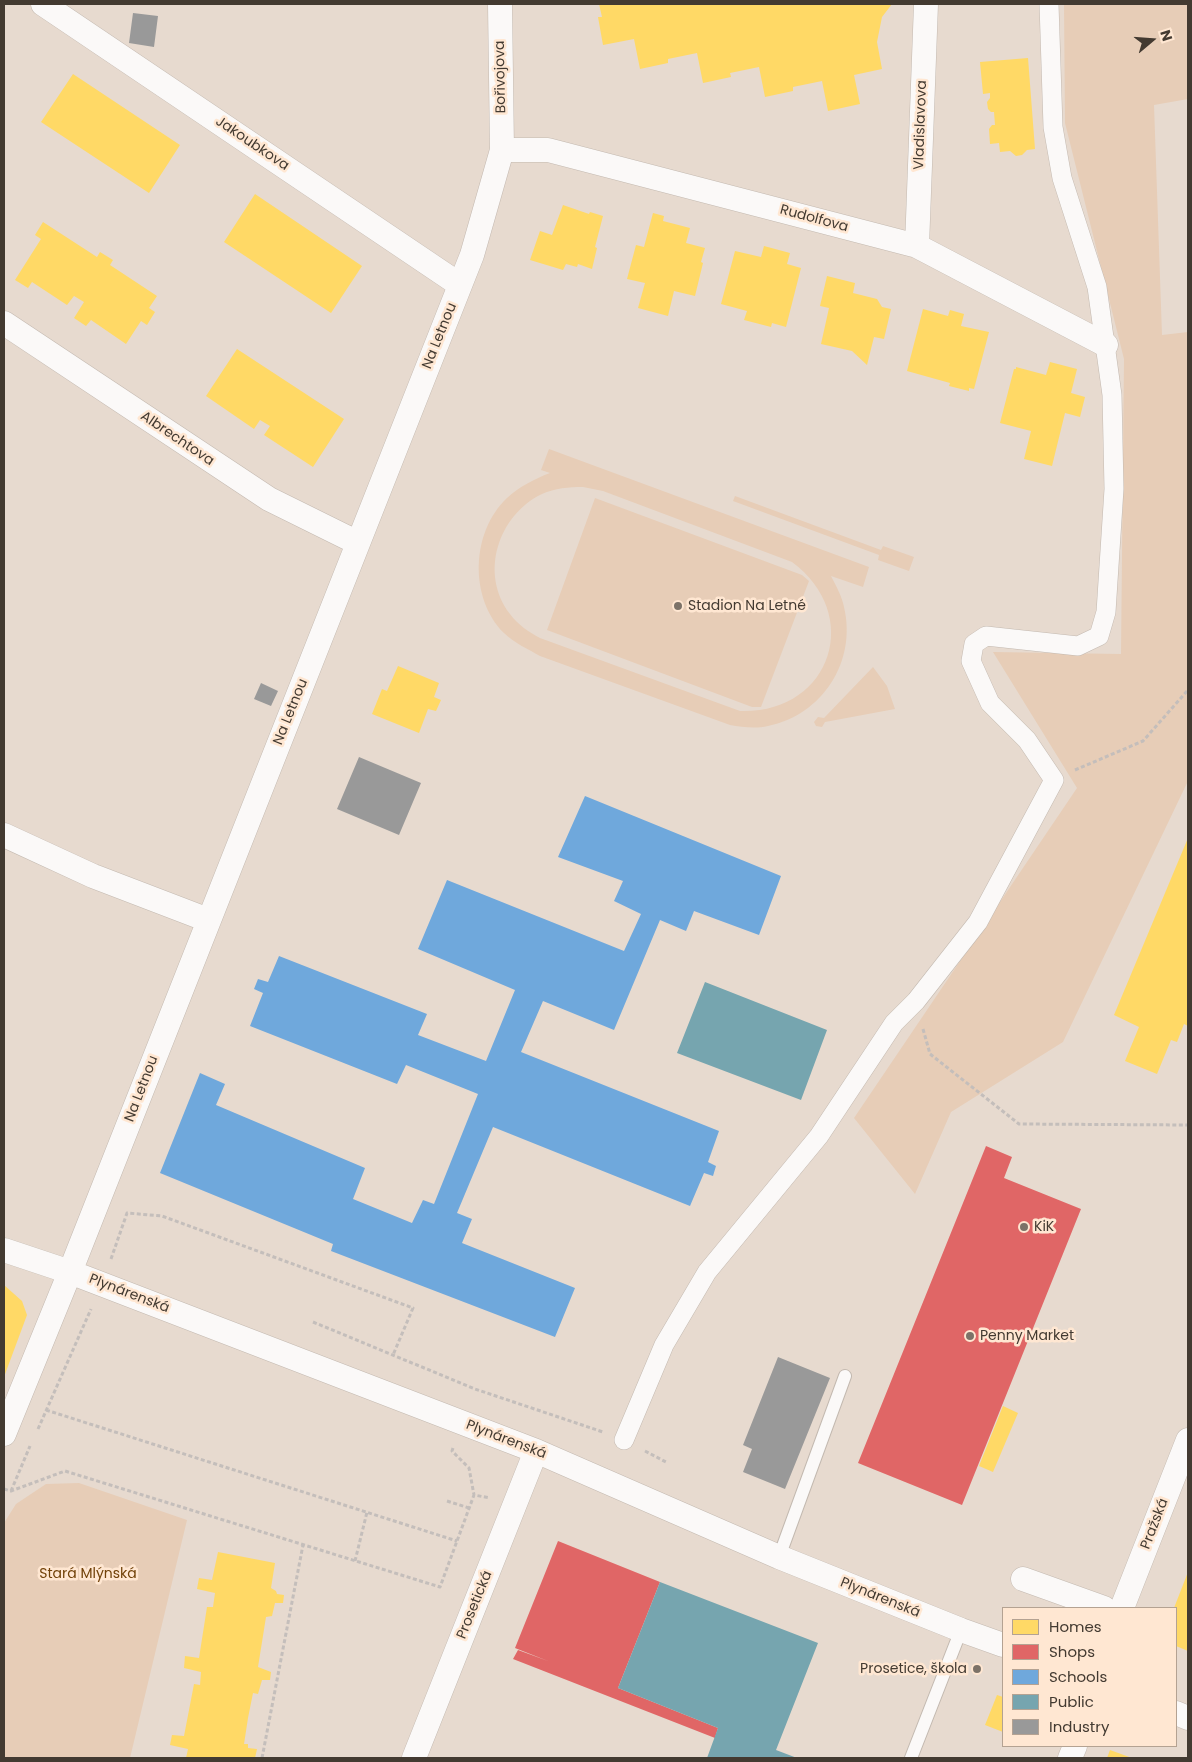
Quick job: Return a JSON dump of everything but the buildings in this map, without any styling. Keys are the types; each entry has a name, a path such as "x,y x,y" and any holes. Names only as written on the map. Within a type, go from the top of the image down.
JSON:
{"street":[{"name":"Jakoubkova","path":"43,4 460,285"},
{"name":"Bořivojova","path":"500,4 502,150"},
{"name":"Vladislavova","path":"917,246 926,4"},
{"path":"624,1440 664,1345 707,1272 819,1136 894,1024 916,1000 978,922 1054,780 1027,740 990,703 970,660 974,644 986,636 1078,646 1100,636 1106,612 1114,489 1112,395 1097,286 1062,178 1053,126 1050,4"},
{"name":"Na Letnou","path":"70,1272 472,255 502,150"},
{"name":"Rudolfova","path":"502,150 548,150 917,246 1106,345"},
{"name":"Albrechtova","path":"4,323 269,500 358,543"},
{"path":"4,835 93,876 208,920"},
{"name":"Plynárenská","path":"4,1250 70,1272 536,1451 779,1557 1002,1645"},
{"path":"4,1434 70,1272"},
{"name":"Pražská","path":"1122,1607 1188,1440"},
{"name":"Prosetická","path":"414,1758 536,1451"},
{"path":"1023,1579 1101,1607"}],"lane":[{"path":"779,1557 845,1376"},
{"path":"911,1758 961,1630"}],"path":[{"path":"1054,780 1143,742 1188,690"},
{"path":"916,1000 930,1054 1019,1124 1188,1125"},
{"path":"393,1355 412,1308"},
{"path":"313,1322 475,1389 624,1440"},
{"path":"46,1410 457,1541"},
{"path":"4,1489 11,1491 65,1471 440,1587 474,1495 515,1504"},
{"path":"448,1501 469,1508"},
{"path":"355,1561 367,1512"},
{"path":"262,1758 304,1545"}],"green space":[{"path":"1064,4 1188,4 1188,99 1154,105 1162,335 1188,332 1188,781 1063,1042 951,1112 915,1194 854,1118 1077,788 993,652 1121,654 1124,359 1065,123"},
{"path":"549,449 869,567 863,587 831,576 843,603 847,627 845,647 840,666 831,683 819,698 787,720 753,728 730,725 540,656 512,640 493,619 485,602 480,584 481,546 486,529 495,512 517,490 550,473 541,470","holes":["578,487 603,491 792,562 814,584 827,608 831,633 827,658 815,679 797,696 771,708 740,711 540,638 520,625 510,614 501,598 496,581 495,564 498,547 504,531 514,516 542,494 562,488"]},
{"path":"735,496 881,550 883,546 914,557 909,571 878,560 879,555 733,501"},
{"name":"Stadion Na Letné","path":"595,498 802,575 809,581 761,707 752,707 547,630"},
{"path":"873,667 887,686 895,709 825,722 822,727 816,726 814,722 818,717 824,718"},
{"name":"Stará Mlýnská","path":"79,1483 187,1520 130,1758 4,1758 4,1523 16,1504 46,1484"}],"place":[{"name":"Stadion Na Letné","path":"678,606"},
{"name":"KiK","path":"1024,1227"},
{"name":"Penny Market","path":"970,1336"},
{"name":"Prosetice, škola","path":"977,1669"}]}
